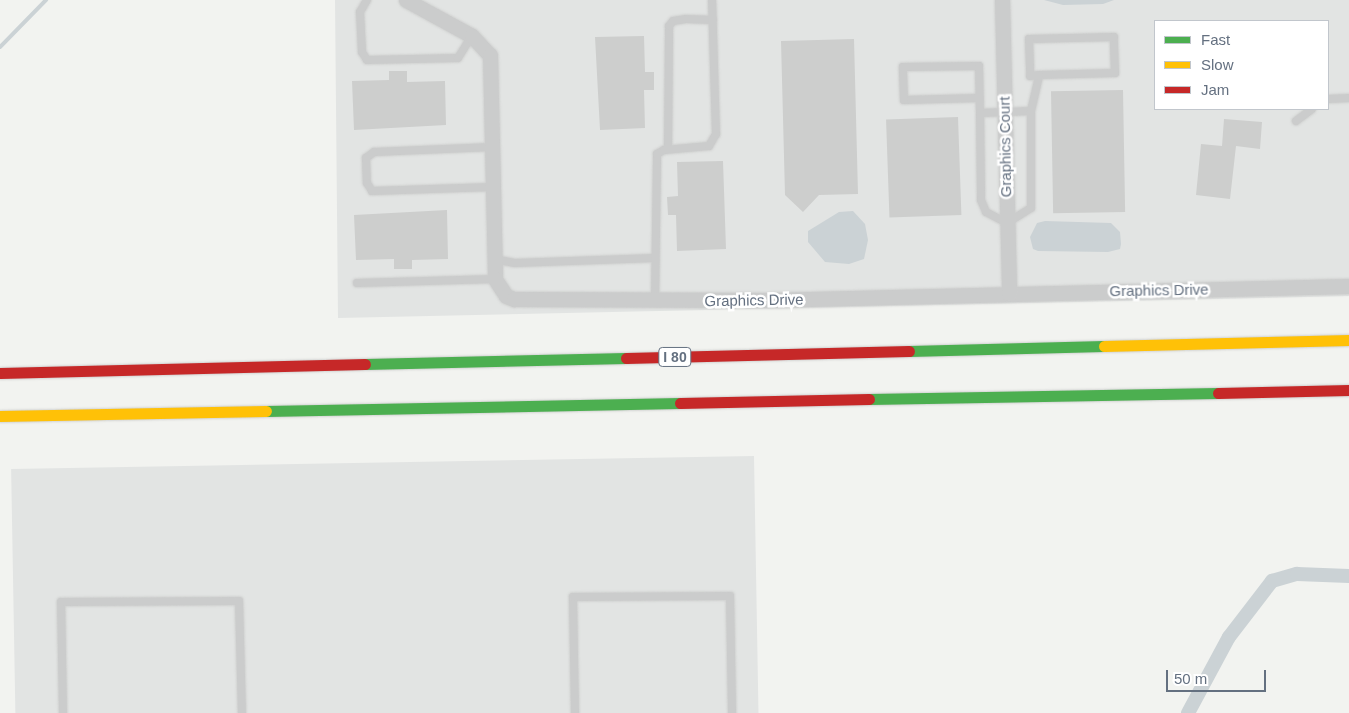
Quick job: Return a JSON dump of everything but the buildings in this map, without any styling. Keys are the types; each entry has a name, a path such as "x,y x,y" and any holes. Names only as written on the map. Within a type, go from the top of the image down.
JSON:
{"highway":[{"name":"I 80","path":"0,373 1349,340"},
{"path":"0,416 1349,390"}],"street":[{"path":"406,0 472,36 490,55 495,279"},
{"name":"Graphics Court","path":"1002,0 1009,294"},
{"name":"Graphics Drive","path":"495,279 506,296 523,301 655,302 1349,286"}],"lane":[{"path":"367,0 360,12 362,52 367,60 458,58 472,36"},
{"path":"655,302 655,161 657,154 668,149 709,146 714,142 712,0"},
{"path":"668,149 669,26 673,21 686,19 713,20"},
{"path":"1114,37 1115,74 1039,76 1030,76 1029,39 1114,37"},
{"path":"979,98 904,100 903,67 979,66 981,200 986,212 1007,223 1030,208 1031,111 1039,76"},
{"path":"1329,99 1349,98"},
{"path":"980,112 1004,110 1031,111"},
{"path":"1296,121 1311,110"},
{"path":"492,146 374,152 366,158 367,183 372,191 492,187"},
{"path":"494,259 515,263 655,258"},
{"path":"357,284 495,279"},
{"path":"575,713 573,597 720,596 730,596 732,713"},
{"path":"63,713 61,602 239,601 242,713"}],"shaded area":[{"path":"335,0 1349,0 1349,296 338,318"},
{"path":"1044,0 1114,0 1103,4 1063,5"},
{"path":"853,211 865,224 868,240 864,259 849,264 825,262 808,242 808,231 839,212"},
{"path":"1045,221 1111,223 1120,232 1120,249 1108,252 1038,251 1033,249 1030,237 1037,223"},
{"path":"754,456 758,713 15,713 11,469"}],"waterway":[{"path":"0,47 46,0"},
{"path":"1188,713 1229,637 1272,581 1297,574 1349,576"}],"traffic: fast":[{"path":"909,351 1104,346"},
{"path":"365,364 626,358"},
{"path":"869,399 1218,393"},
{"path":"266,411 680,403"}],"traffic: slow":[{"path":"1104,346 1349,340"},
{"path":"0,416 266,411"}],"traffic: jam":[{"path":"626,358 909,351"},
{"path":"0,373 365,364"},
{"path":"1218,393 1349,390"},
{"path":"680,403 869,399"}]}
